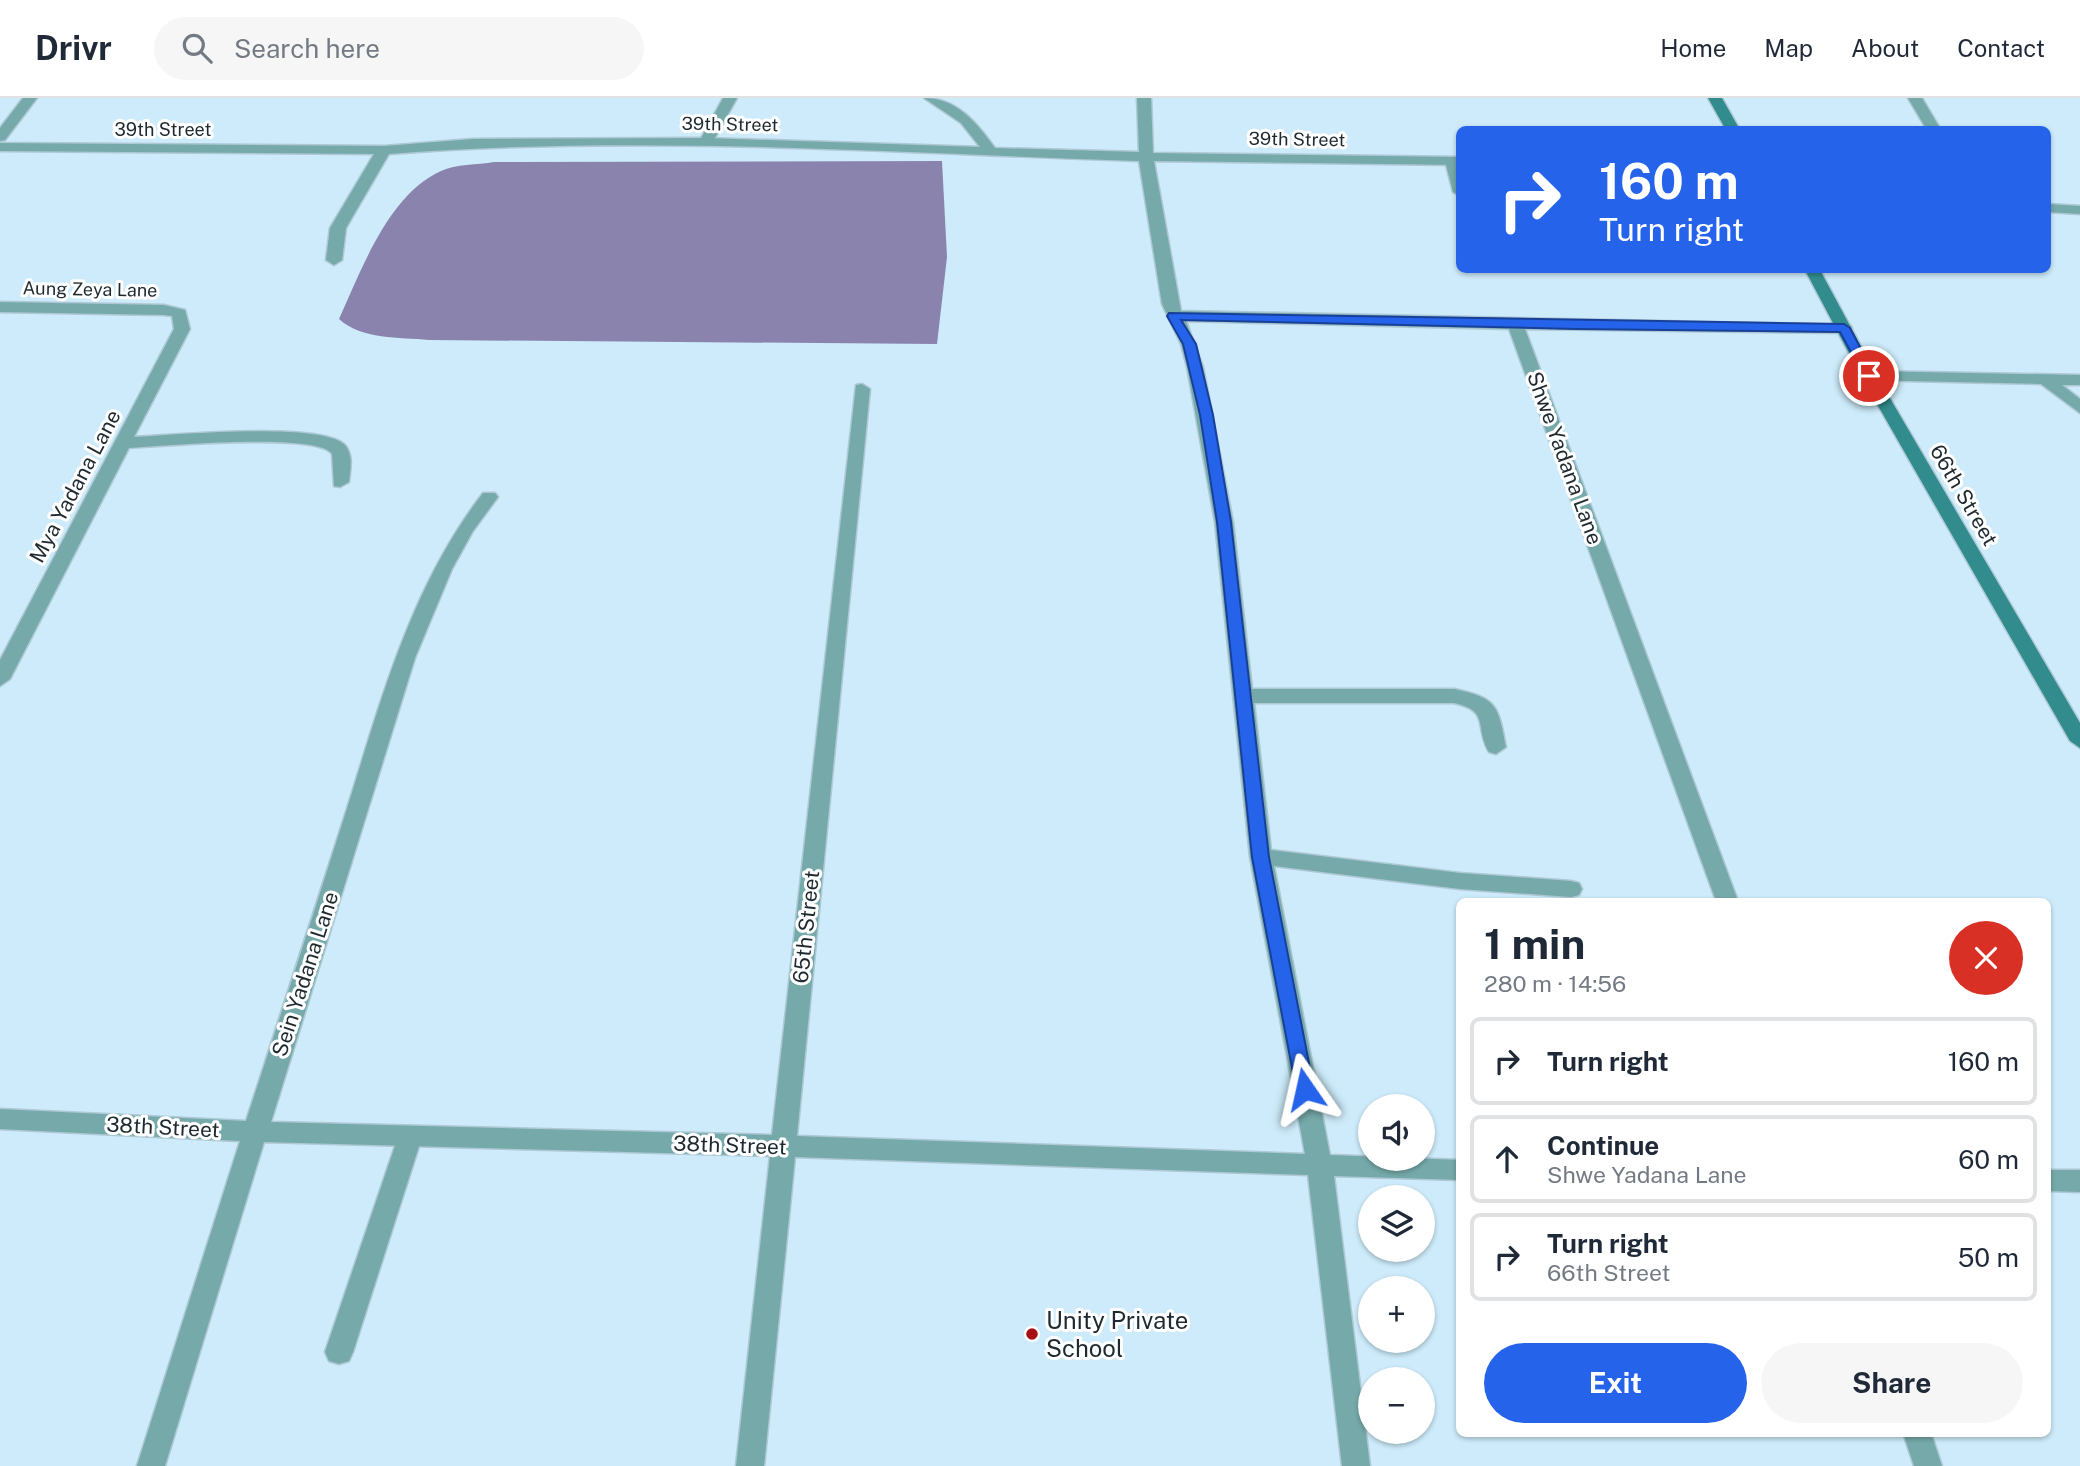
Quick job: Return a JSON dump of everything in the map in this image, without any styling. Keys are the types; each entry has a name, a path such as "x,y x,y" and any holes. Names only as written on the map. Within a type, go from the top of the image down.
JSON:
{"street":[{"path":"0,137 30,98"},
{"path":"706,142 730,98"},
{"path":"931,98 966,120 989,149"},
{"path":"1143,98 1146,157 1173,316 1189,344 1207,415 1224,522 1261,857 1320,1167 1356,1466"},
{"path":"1715,98 1731,126"},
{"path":"1915,98 1932,126"},
{"name":"39th Street","path":"0,147 384,150 473,143 706,142 989,149 1146,157 1456,161"},
{"path":"334,260 338,228 384,150"},
{"path":"2051,208 2080,210"},
{"name":"66th Street","path":"1814,273 1869,376 2080,741"},
{"name":"Aung Zeya Lane","path":"0,307 164,310 179,313"},
{"name":"Mya Yadana Lane","path":"0,679 183,329 179,313"},
{"path":"1173,316 1844,328"},
{"name":"Shwe Yadana Lane","path":"1515,324 1726,898"},
{"path":"1869,376 2080,380"},
{"path":"2045,379 2080,408"},
{"name":"65th Street","path":"750,1466 862,389"},
{"path":"123,443 290,437 323,439 337,447 342,458 340,482"},
{"name":"Sein Yadana Lane","path":"151,1466 254,1132 411,645 466,522 489,496"},
{"path":"1243,696 1409,693 1454,696 1478,701 1490,716 1496,747"},
{"path":"1261,857 1460,881 1571,889"},
{"name":"38th Street","path":"0,1119 254,1132 783,1146 1456,1170"},
{"path":"340,1352 410,1137"},
{"path":"2051,1181 2080,1181"},
{"path":"1918,1437 1928,1466"}],"shaded area":[{"path":"942,161 947,257 937,344 429,340 370,334 348,326 339,319 367,257 392,215 422,182 453,167 494,162"}],"place":[{"name":"Unity Private School","path":"1032,1334"}],"route":[{"path":"1305,1089 1261,857 1224,522 1207,415 1189,344 1173,316 1576,326 1844,328 1869,376"}]}
